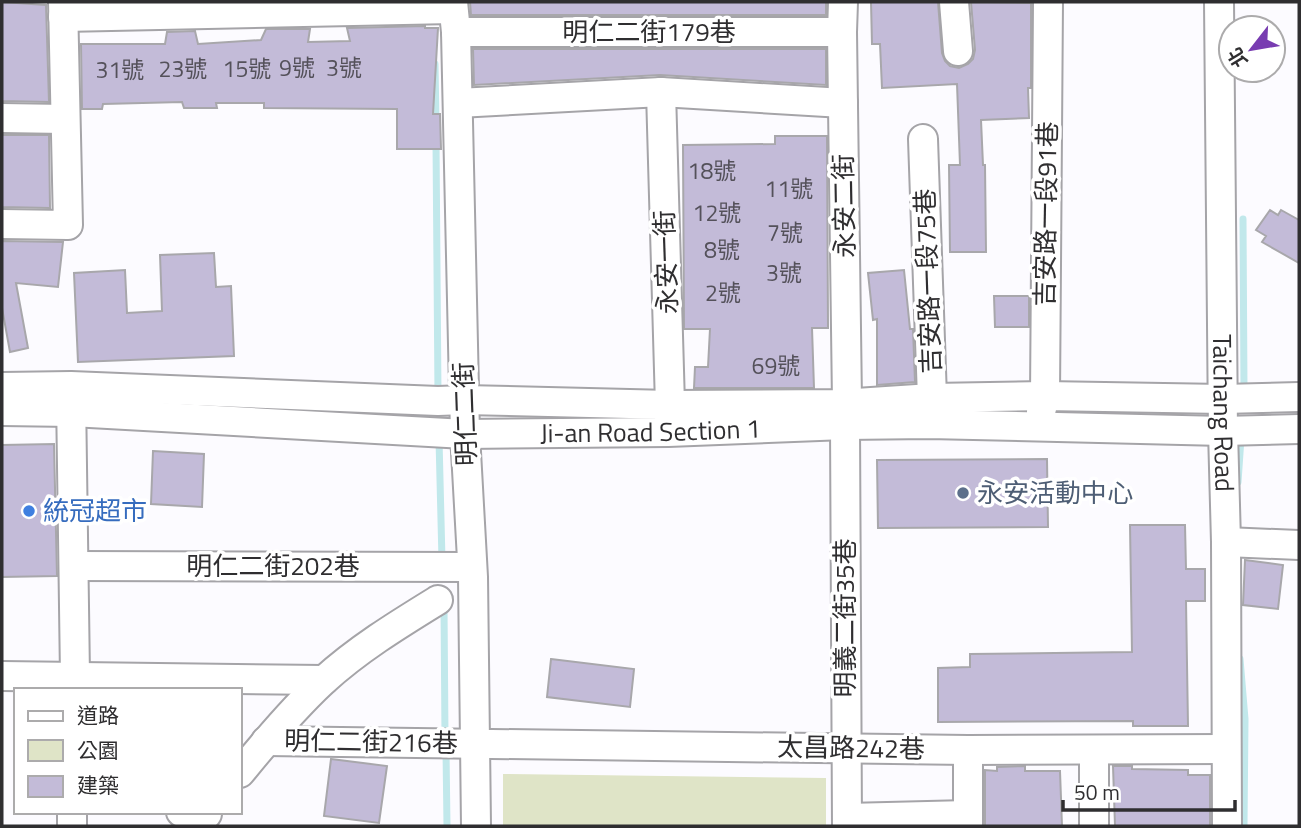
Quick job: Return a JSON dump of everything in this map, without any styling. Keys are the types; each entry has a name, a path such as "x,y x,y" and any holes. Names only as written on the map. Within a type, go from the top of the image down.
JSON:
{"street":[{"name":"永安二街","path":"843,2 846,412"},
{"path":"954,2 958,51"},
{"name":"吉安路一段91巷","path":"1038,425 1045,396 1048,2"},
{"name":"Taichang Road","path":"1219,2 1227,826"},
{"name":"明仁二街179巷","path":"63,10 454,14 842,32"},
{"path":"2,224 68,225 63,10"},
{"name":"明仁二街","path":"454,14 465,434 472,567 476,826"},
{"path":"458,103 661,92 843,103"},
{"name":"永安一街","path":"661,92 669,419"},
{"path":"2,118 65,118"},
{"name":"吉安路一段75巷","path":"923,139 931,411"},
{"name":"Ji-an Road Section 1","path":"2,387 72,399 465,434 669,419 931,411 1045,396 1223,399 1299,397"},
{"path":"72,399 75,676"},
{"name":"Ji-an Road Section 1","path":"2,411 72,399 464,400 669,419"},
{"name":"Ji-an Road Section 1","path":"931,411 1038,425 1223,431 1299,429"},
{"name":"明義二街35巷","path":"846,412 847,822"},
{"path":"1226,542 1299,545"},
{"name":"明仁二街202巷","path":"74,566 472,567"},
{"path":"242,771 324,680 380,636 439,600"},
{"path":"2,676 324,680"},
{"name":"明仁二街216巷","path":"266,741 476,743"},
{"name":"太昌路242巷","path":"476,743 968,750 1226,748"},
{"path":"847,822 968,821 968,750"},
{"path":"1094,750 1094,826"}],"green space":[{"path":"503,774 826,778 826,826 503,826"}],"building":[{"path":"2,2 46,5 49,102 2,101"},
{"path":"470,2 826,2 826,15 471,15"},
{"path":"871,2 938,2 942,53 950,66 959,68 973,59 975,50 971,2 1031,3 1029,118 981,120 985,165 986,252 950,252 949,165 960,165 957,84 882,88 880,44 872,44"},
{"path":"347,28 438,28 433,114 440,114 441,149 397,149 397,109 264,108 264,103 216,103 217,108 184,108 182,102 103,104 102,109 82,109 81,44 165,44 167,32 195,31 198,44 261,40 266,29 310,29 308,42 350,41"},
{"path":"473,49 826,49 826,85 660,75 474,85"},
{"path":"2,135 49,135 50,208 2,207"},
{"path":"775,136 827,136 828,328 812,328 814,388 694,388 695,367 708,367 710,329 684,329 683,145 775,144"},
{"path":"1270,210 1278,215 1281,210 1299,220 1299,263 1262,242 1266,236 1256,230"},
{"path":"2,241 63,242 58,287 16,283 28,348 10,352 2,308"},
{"path":"214,253 216,287 231,286 234,356 78,362 74,273 125,270 127,313 162,311 160,255"},
{"path":"904,270 910,329 913,329 915,382 877,385 877,319 873,320 868,273"},
{"path":"994,296 1029,296 1029,327 995,327"},
{"name":"統冠超市","path":"54,444 57,576 2,577 2,445"},
{"path":"153,451 204,454 202,507 151,504"},
{"name":"永安活動中心","path":"1047,459 1048,527 878,528 877,460"},
{"path":"1130,525 1185,525 1186,569 1205,569 1205,601 1186,601 1188,726 1133,726 1133,721 938,722 938,668 970,667 970,654 1132,652"},
{"path":"1245,560 1283,565 1278,609 1243,605"},
{"path":"551,659 634,669 630,707 547,697"},
{"path":"331,759 387,766 379,823 324,816"},
{"path":"1025,766 1025,771 1060,771 1062,826 985,826 985,770 997,771 997,767"},
{"path":"1113,766 1188,770 1188,775 1210,775 1210,826 1115,826"}],"waterway":[{"path":"435,64 436,122"},
{"path":"436,141 438,395"},
{"path":"1243,219 1244,391"},
{"path":"1238,482 1241,438"},
{"path":"439,439 442,560"},
{"path":"444,606 445,738"},
{"path":"1240,659 1245,719 1244,826"},
{"path":"446,750 447,826"}],"place":[{"name":"永安活動中心","path":"963,493"},
{"name":"統冠超市","path":"29,511"}]}
